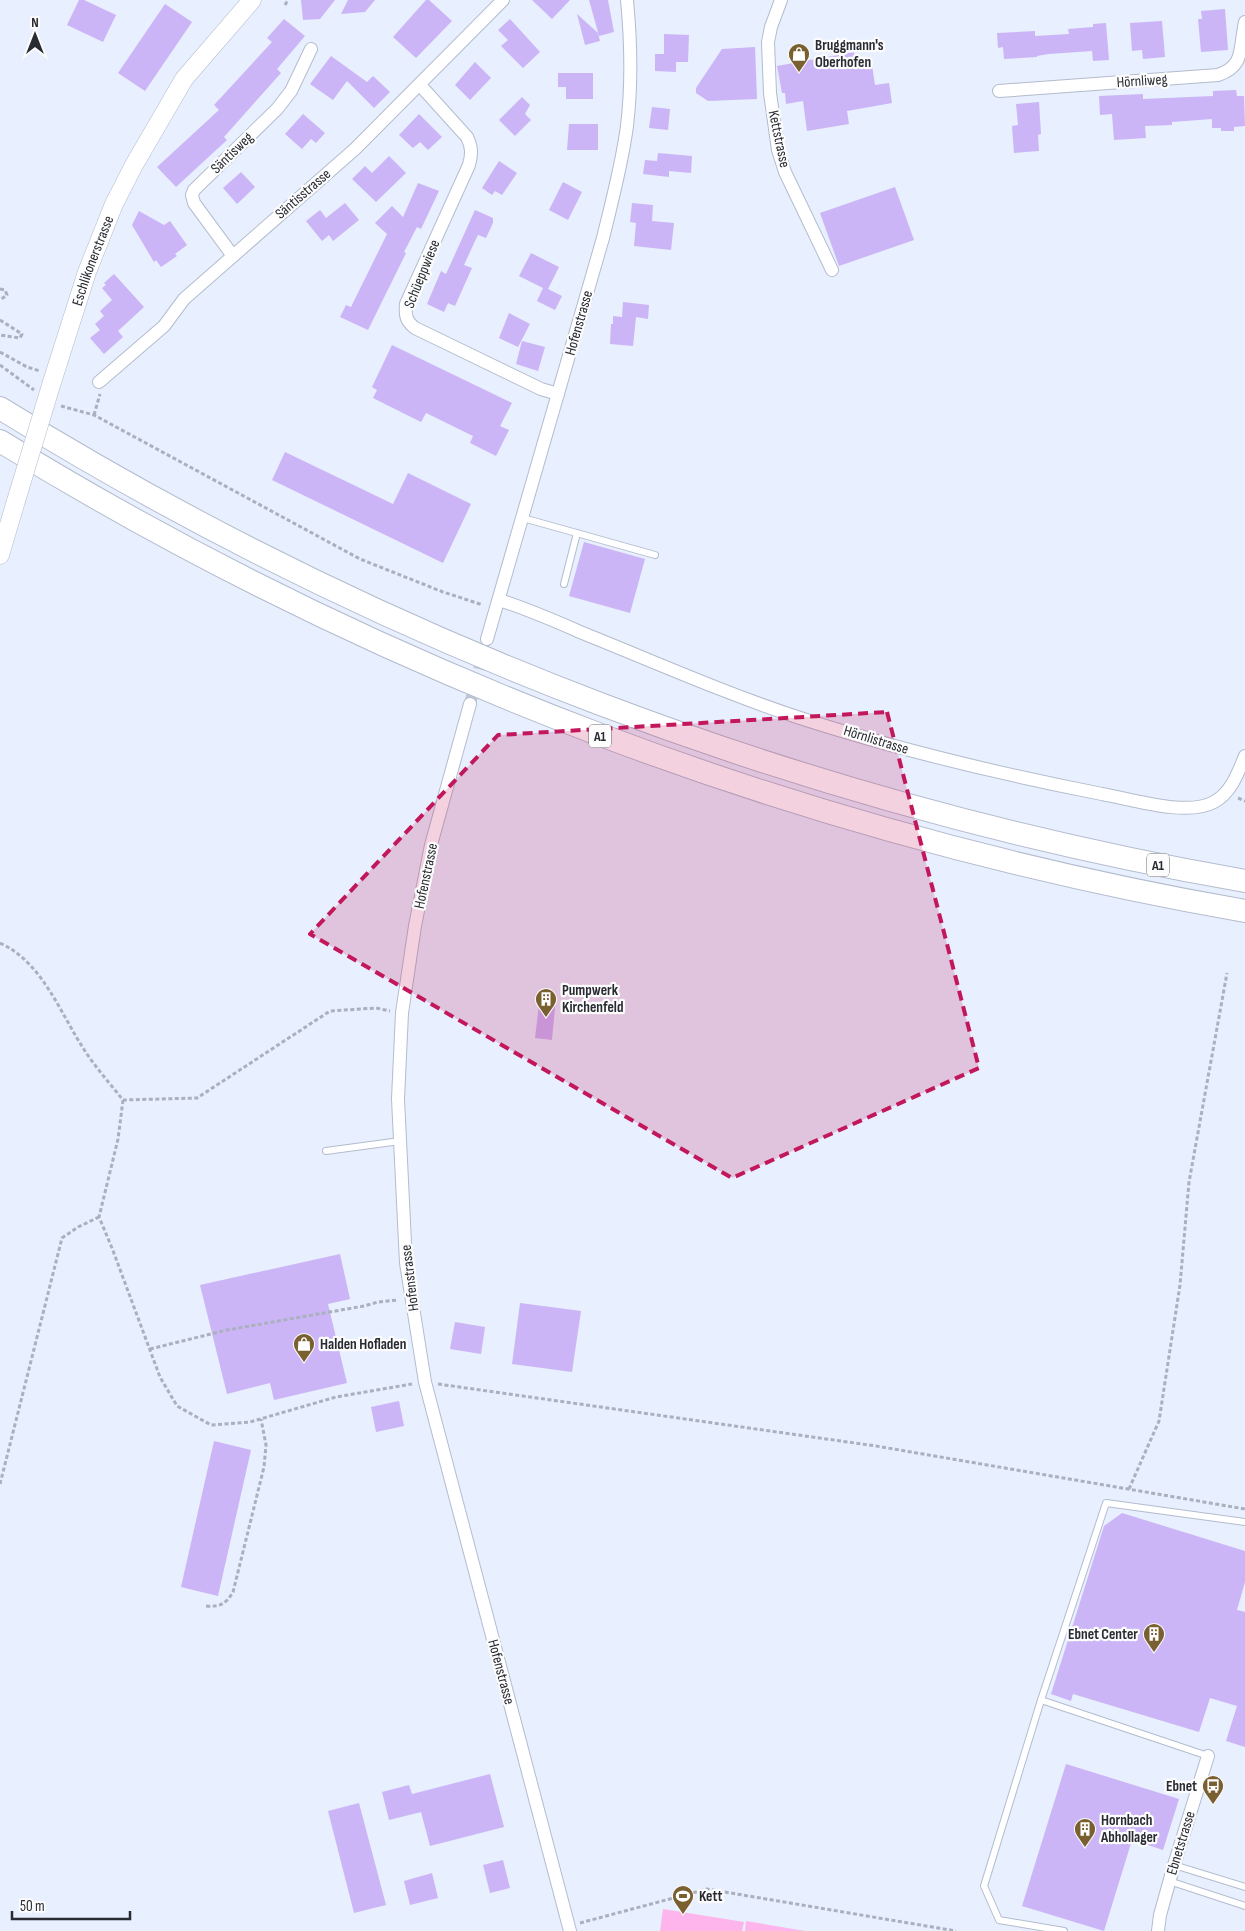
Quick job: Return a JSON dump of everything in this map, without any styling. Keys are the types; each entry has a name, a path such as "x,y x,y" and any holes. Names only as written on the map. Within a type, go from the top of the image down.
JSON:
{"highway":[{"name":"A1","path":"0,408 150,496 298,573 451,645 601,705 665,729 802,774 929,811 1081,849 1245,881"},
{"name":"A1","path":"0,441 127,516 280,596 440,671 592,732 794,803 929,842 1067,876 1245,911"}],"main road":[{"name":"Eschlikonerstrasse","path":"0,555 87,272 114,204 134,164 184,79 252,0"}],"street":[{"name":"Säntisstrasse","path":"99,382 164,326 184,299 355,149 503,0"},
{"name":"Hofenstrasse","path":"487,639 603,238 619,174 627,126 631,75 627,0"},
{"name":"Kettstrasse","path":"781,0 771,27 768,42 770,93 778,150 785,172 832,270"},
{"name":"Hörnliweg","path":"999,91 1218,75 1231,72 1239,63 1243,52 1245,22"},
{"name":"Säntisweg","path":"233,256 194,203 192,195 194,190 277,109 291,91 311,48"},
{"name":"Schüeppwiese","path":"420,85 467,137 471,146 472,156 406,304 408,322 415,328 523,380 558,394"},
{"name":"Hörnlistrasse","path":"497,605 800,718 917,752 1029,780 1186,808 1213,802 1226,792 1237,775 1245,756"},
{"name":"Hofenstrasse","path":"470,704 431,845 415,926 402,1013 398,1099 406,1263 425,1382 569,1928"},
{"name":"Ebnetstrasse","path":"1158,1931 1160,1915 1174,1864 1208,1756"}],"lane":[{"path":"523,518 655,555"},
{"path":"564,584 577,533"},
{"path":"326,1151 400,1141"},
{"path":"1064,1931 999,1920 984,1886 1041,1700 1106,1503 1245,1522"},
{"path":"1041,1700 1208,1756"},
{"path":"1174,1864 1245,1887"},
{"path":"1169,1882 1245,1906"}],"path":[{"path":"285,5 288,0"},
{"path":"0,289 5,290 7,295 0,300"},
{"path":"0,320 22,334 20,338 0,335"},
{"path":"0,352 53,379"},
{"path":"0,365 37,392"},
{"path":"94,415 100,397 99,382"},
{"path":"57,404 64,408 94,415 360,559 443,592 497,605"},
{"path":"0,943 14,949 37,971 88,1055 123,1100 118,1139 99,1217 160,1377 177,1406 211,1425 250,1422 336,1397 425,1382 876,1446 1245,1509"},
{"path":"1129,1489 1159,1421 1180,1285 1189,1182 1227,973"},
{"path":"123,1100 197,1098 330,1011 376,1008 402,1013"},
{"path":"0,1484 62,1238 78,1227 99,1217"},
{"path":"150,1349 226,1330 411,1297"},
{"path":"206,1606 217,1607 227,1602 233,1592 264,1467 266,1445 261,1419"},
{"path":"569,1928 707,1889 956,1931"}],"highlighted area":[{"path":"887,712 979,1068 732,1178 310,934 498,735"}],"shaded area":[{"name":"Kett","path":"663,1909 744,1922 742,1931 660,1931"},
{"name":"Kett","path":"746,1921 805,1931 745,1931"}],"building":[{"path":"79,0 84,0 116,15 103,42 67,25"},
{"path":"301,0 335,0 320,19 303,20"},
{"path":"348,0 375,0 365,12 341,14"},
{"path":"426,0 429,0 452,21 416,58 393,37"},
{"path":"532,0 570,0 552,19"},
{"path":"589,0 608,0 614,32 599,36"},
{"path":"165,4 192,22 145,91 118,73"},
{"path":"1225,9 1228,50 1201,52 1198,19 1202,19 1201,11"},
{"path":"577,14 598,33 600,41 585,45"},
{"path":"284,19 305,36 277,69 281,73 224,137 227,140 176,187 157,167 219,110 214,105 272,42 267,38"},
{"path":"510,19 540,52 523,68 501,46 508,40 498,30"},
{"path":"1162,21 1165,57 1143,59 1142,50 1132,51 1130,23"},
{"path":"1106,23 1109,60 1093,61 1092,51 1004,59 1003,47 998,48 997,33 1035,31 1035,36 1069,34 1068,29 1093,27 1093,24"},
{"path":"664,34 689,35 688,62 676,62 676,72 655,71 655,54 664,54"},
{"path":"755,47 757,99 708,101 696,93 696,88 722,49"},
{"path":"854,52 856,61 871,59 875,85 889,83 892,103 847,111 849,124 807,131 803,101 786,104 785,93 782,93 777,66"},
{"path":"331,56 367,82 373,76 390,92 374,108 347,81 333,100 310,84"},
{"path":"475,62 491,78 470,100 455,85"},
{"path":"558,73 593,73 593,99 566,99 566,87 558,87"},
{"path":"1236,90 1237,96 1244,96 1245,126 1234,127 1234,131 1221,131 1221,128 1212,128 1212,119 1172,122 1172,125 1145,126 1146,138 1114,140 1112,114 1100,115 1099,96 1143,94 1143,99 1213,96 1213,91"},
{"path":"522,97 530,105 525,114 531,120 515,136 499,120"},
{"path":"1039,102 1041,134 1038,135 1039,151 1014,153 1012,126 1018,125 1016,104"},
{"path":"652,107 670,109 668,130 649,128"},
{"path":"303,114 325,133 316,143 311,139 302,149 285,134"},
{"path":"419,114 442,137 428,150 420,142 413,148 399,135"},
{"path":"569,124 598,124 598,150 567,150"},
{"path":"658,153 692,156 691,173 669,171 669,177 643,174 645,160 657,161"},
{"path":"389,156 406,173 376,202 352,179 365,166 372,173"},
{"path":"499,161 517,173 502,195 495,191 492,195 482,188"},
{"path":"241,172 255,187 237,204 223,188"},
{"path":"563,182 582,192 568,220 549,210"},
{"path":"418,183 439,191 421,229 417,227 404,252 406,253 368,330 340,317 346,305 351,307 387,234 375,223 392,206 403,217"},
{"path":"895,187 914,240 839,266 820,213"},
{"path":"345,203 359,220 333,241 329,235 322,241 306,221 320,210 326,218"},
{"path":"632,203 653,205 652,221 674,223 671,250 634,246 636,223 630,222"},
{"path":"475,210 493,218 493,223 486,238 478,235 464,265 472,268 455,306 448,303 444,312 427,304 441,271 446,274"},
{"path":"139,211 164,225 170,221 187,245 175,254 177,256 161,267 156,260 154,262 132,225"},
{"path":"531,253 559,267 548,289 562,296 555,310 537,301 543,288 519,276"},
{"path":"114,274 144,307 118,331 123,337 104,354 90,338 100,330 95,324 104,316 100,311 112,300 102,288 106,285 104,283"},
{"path":"623,302 649,305 648,319 636,317 633,346 610,344 613,316 622,317"},
{"path":"509,313 530,324 518,347 499,338"},
{"path":"522,341 545,347 538,371 516,364"},
{"path":"392,345 512,403 500,426 509,430 496,456 470,443 473,436 426,413 421,422 373,398 377,390 372,387"},
{"path":"285,452 393,504 408,473 471,504 443,563 272,480"},
{"path":"584,542 645,559 630,613 569,596"},
{"name":"Pumpwerk Kirchenfeld","path":"540,996 556,997 552,1040 535,1038"},
{"path":"340,1254 350,1299 328,1304 347,1383 274,1400 270,1383 227,1394 200,1285"},
{"path":"520,1303 581,1311 572,1372 512,1364"},
{"path":"455,1322 485,1327 481,1354 450,1349"},
{"path":"399,1401 404,1426 376,1432 371,1407"},
{"path":"214,1441 251,1450 218,1596 181,1587"},
{"name":"Ebnet Center","path":"1122,1513 1245,1551 1245,1582 1237,1610 1245,1612 1245,1747 1226,1741 1237,1706 1210,1698 1199,1732 1073,1694 1071,1701 1051,1694 1104,1526"},
{"name":"Hornbach Abhollager","path":"1066,1764 1179,1799 1163,1850 1132,1840 1104,1931 1022,1906"},
{"path":"490,1774 504,1827 430,1846 421,1812 389,1820 382,1792 409,1785 412,1794"},
{"path":"359,1803 386,1905 354,1913 328,1811"},
{"path":"503,1860 510,1888 490,1893 483,1865"},
{"path":"432,1873 438,1898 410,1905 404,1881"}],"tunnel":[{"path":"470,704 484,651"}],"place":[{"name":"Bruggmann's Oberhofen","path":"799,73"},
{"name":"Pumpwerk Kirchenfeld","path":"546,1018"},
{"name":"Halden Hofladen","path":"304,1363"},
{"name":"Ebnet Center","path":"1154,1653"},
{"name":"Ebnet","path":"1213,1805"},
{"name":"Hornbach Abhollager","path":"1085,1848"},
{"name":"Kett","path":"683,1915"}]}
